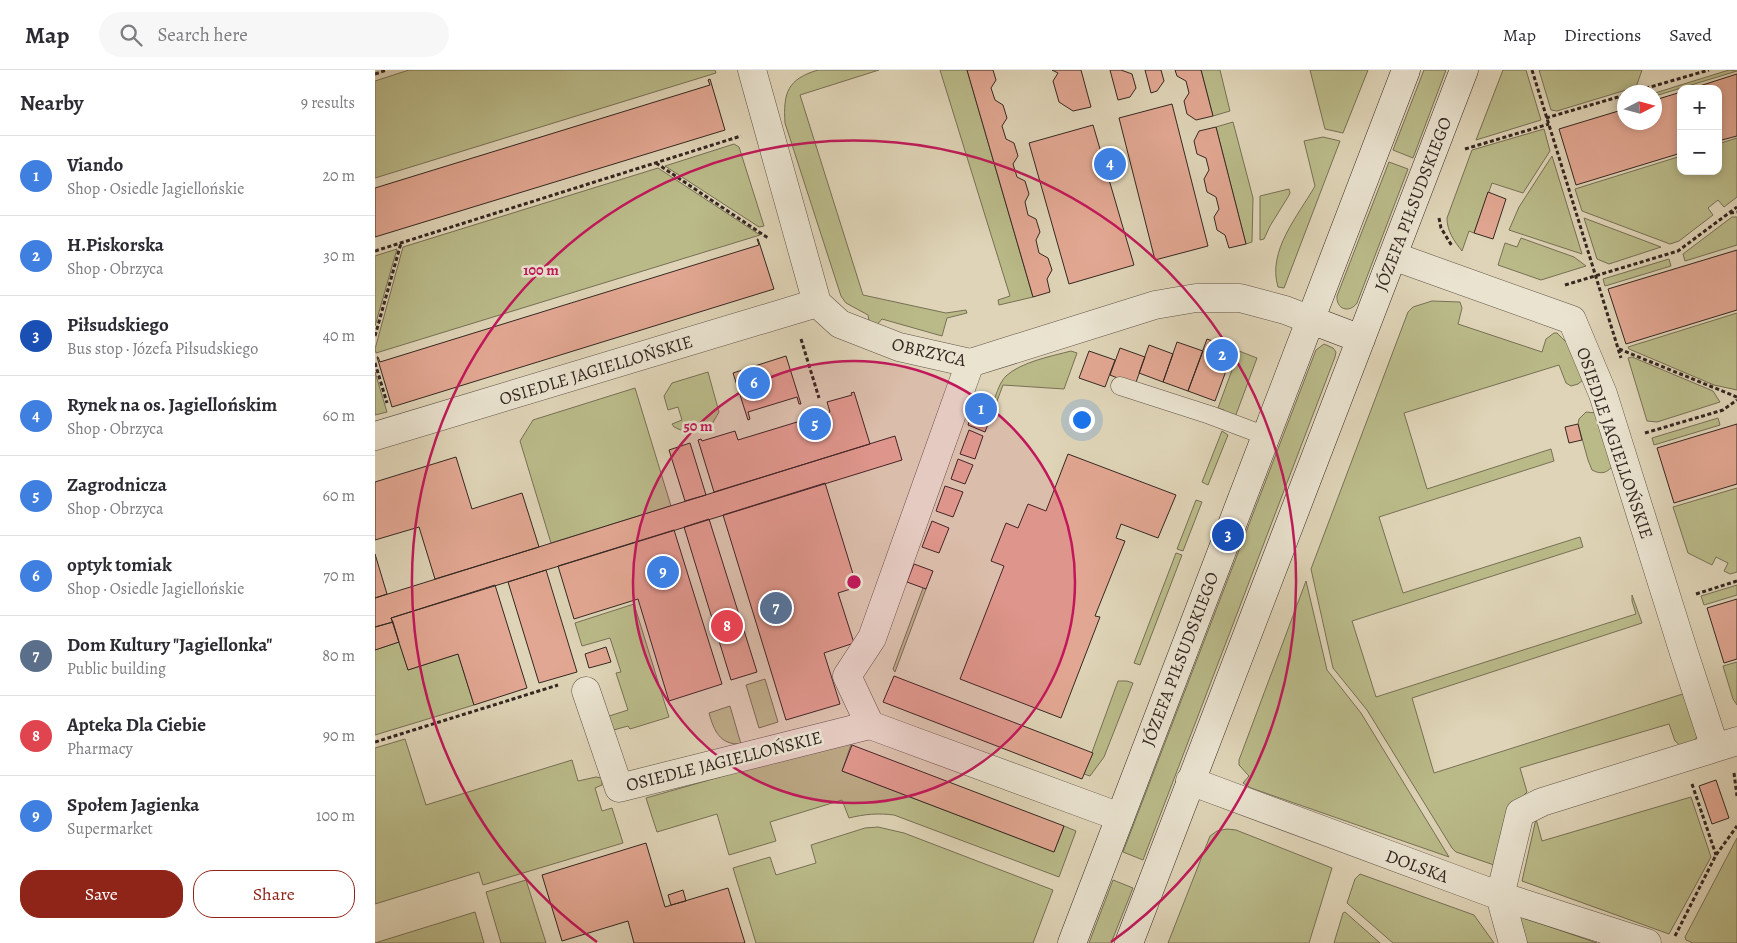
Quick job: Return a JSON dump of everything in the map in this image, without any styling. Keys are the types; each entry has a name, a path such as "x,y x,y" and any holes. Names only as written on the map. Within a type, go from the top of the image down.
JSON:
{"street":[{"path":"751,70 817,303"},
{"name":"JÓZEFA PIŁSUDSKIEGO","path":"1071,943 1407,70"},
{"name":"JÓZEFA PIŁSUDSKIEGO","path":"1129,943 1464,70"},
{"name":"OSIEDLE JAGIELLOŃSKIE","path":"1393,256 1572,320 1603,394 1681,644 1726,744 1542,802 1519,813 1500,896 1513,943"},
{"name":"OBRZYCA","path":"817,303 840,324 899,347 970,364 1155,305 1197,298 1241,298 1285,310 1311,320"},
{"name":"OSIEDLE JAGIELLOŃSKIE","path":"385,433 817,303"},
{"path":"1311,320 1361,339"},
{"path":"970,364 872,638 847,676 871,725 1121,817"},
{"name":"OSIEDLE JAGIELLOŃSKIE","path":"586,691 619,788 871,725"},
{"name":"DOLSKA","path":"1190,781 1500,896 1647,943"}],"lane":[{"path":"1120,386 1210,415 1266,436"}],"path":[{"path":"375,74 387,70"},
{"path":"1657,85 1709,70"},
{"path":"1547,118 1617,97"},
{"path":"1462,150 1549,124"},
{"path":"375,251 741,136"},
{"path":"656,163 773,241"},
{"path":"1560,287 1678,251 1737,207"},
{"path":"1437,211 1441,228 1454,250"},
{"path":"1729,213 1737,212"},
{"path":"375,336 401,243"},
{"path":"1619,348 1737,399 1723,410 1645,433"},
{"path":"375,363 385,433"},
{"path":"1695,595 1737,581"},
{"path":"375,742 582,678 586,691"},
{"path":"1733,771 1737,796"},
{"path":"1690,776 1716,855"},
{"path":"1672,943 1716,855 1737,826"}],"green space":[{"path":"409,70 715,70 716,73 375,178 375,81"},
{"path":"818,70 879,70 800,95 863,295 946,313 966,310 967,313 947,318 942,336 882,319 875,327 870,326 868,315 846,303 841,296 785,123 785,103 789,88 800,78"},
{"path":"940,70 967,70 1033,297 999,305 998,300 1010,296"},
{"path":"1201,70 1220,70 1230,111 1213,116"},
{"path":"1310,70 1368,70 1343,133 1325,129"},
{"path":"1424,70 1446,70 1413,158 1393,150"},
{"path":"1503,70 1526,70 1541,120 1476,140"},
{"path":"1539,70 1642,70 1637,85 1617,85 1617,93 1557,111 1551,110"},
{"path":"1729,70 1737,71 1691,85 1681,85"},
{"path":"1677,86 1677,89 1662,94 1662,91"},
{"path":"1233,122 1253,198 1252,242 1246,244 1216,127"},
{"path":"1544,129 1550,151 1523,193 1492,183 1474,233 1469,231 1462,251 1451,236 1447,218 1472,150"},
{"path":"1323,137 1340,141 1284,288 1278,287 1276,274 1280,247 1315,186 1304,141"},
{"path":"1737,138 1737,197 1724,207 1718,200 1708,208 1713,215 1679,241 1670,244 1582,211 1575,189 1677,157 1677,175 1722,175 1722,143"},
{"path":"734,144 739,147 764,226 759,227 665,166"},
{"path":"1552,156 1582,254 1509,230 1519,207"},
{"path":"1389,162 1408,169 1357,303 1347,309 1341,307 1337,296"},
{"path":"658,168 760,235 376,353 375,349 403,247"},
{"path":"1289,189 1288,197 1264,239 1260,240 1260,196"},
{"path":"1732,217 1737,217 1737,245 1685,261 1683,254"},
{"path":"1584,218 1661,247 1609,264 1597,259"},
{"path":"1521,238 1574,257 1586,266 1541,280 1498,265 1505,243 1517,247"},
{"path":"397,249 375,326 375,256"},
{"path":"1669,259 1671,266 1605,286 1603,279"},
{"path":"1432,301 1460,302 1462,308 1458,324 1542,352 1546,339 1557,333 1567,343 1583,380 1571,386 1566,383 1559,365 1404,413 1427,489 1551,449 1554,461 1379,517 1403,593 1580,537 1583,547 1352,621 1376,697 1636,614 1632,595 1642,623 1412,698 1434,773 1689,692 1697,737 1693,742 1680,745 1675,741 1669,724 1520,768 1527,792 1517,802 1497,866 1456,852 1452,848 1367,710 1333,668 1311,569 1408,312 1413,307"},
{"path":"1737,313 1737,390 1714,385 1628,347"},
{"path":"1324,344 1333,348 1336,352 1335,357 1143,860 1123,852 1316,350"},
{"path":"1071,351 1077,353 1064,389 1003,385 997,401 994,400 1002,381 1012,371 1037,360"},
{"path":"1239,351 1257,358 1234,420 1225,414 1224,410 1218,408"},
{"path":"1632,357 1713,391 1720,402 1657,422 1647,421 1628,358"},
{"path":"375,372 387,412 375,415"},
{"path":"708,372 719,412 712,424 685,432 674,427 672,424 682,420 678,407 668,410 664,396 672,383"},
{"path":"635,388 671,506 551,543 520,441 533,420"},
{"path":"1586,412 1597,413 1613,465 1604,472 1592,470 1588,460 1578,424 1579,419"},
{"path":"1718,418 1720,425 1654,445 1652,438"},
{"path":"1222,431 1228,435 1208,485 1202,482"},
{"path":"1737,488 1737,572 1730,574 1724,571 1728,563 1716,557 1712,565 1688,553 1673,507"},
{"path":"1196,500 1202,502 1183,551 1177,549"},
{"path":"1176,553 1182,555 1140,665 1134,663"},
{"path":"1306,581 1327,670 1361,713 1449,857 1251,788 1243,783 1249,776 1239,765 1239,760"},
{"path":"1737,585 1737,595 1704,605 1701,596"},
{"path":"923,588 926,589 895,672 893,669"},
{"path":"634,604 669,717 630,729 628,726 610,731 606,717 628,710 616,673 621,672 610,638 582,646 575,623"},
{"path":"399,642 408,670 458,654 474,705 375,735 375,650"},
{"path":"1737,662 1737,705 1733,699 1723,666"},
{"path":"765,679 778,722 759,728 746,685"},
{"path":"1118,681 1133,683 1104,757 1090,776 1084,774"},
{"path":"730,706 741,744 728,742 719,736 713,726 709,713"},
{"path":"405,739 426,805 572,760 578,781 596,777 602,778 602,785 595,788 602,811 612,808 623,843 483,885 479,872 375,904 375,748"},
{"path":"853,739 842,771 1054,852 1064,826 1076,831 1059,877 894,815 871,814 849,818 842,800 770,822 776,841 729,855 717,814 657,832 646,798"},
{"path":"1691,797 1711,857 1669,934 1522,881 1536,819 1542,841"},
{"path":"878,827 904,833 1053,890 1033,943 756,943 733,868 770,857 776,875 816,863 811,845 865,828"},
{"path":"1236,830 1332,868 1309,943 1168,943 1210,836 1217,831"},
{"path":"1737,838 1737,943 1693,943 1686,940 1685,937"},
{"path":"1360,874 1474,915 1494,943 1393,943 1347,903 1355,879"},
{"path":"526,880 546,943 501,943 486,892"},
{"path":"1113,880 1133,888 1111,943 1089,943"},
{"path":"475,912 484,943 375,943"},
{"path":"1345,912 1380,943 1334,943 1343,913"},
{"path":"1516,915 1597,943 1519,943"}],"building":[{"path":"967,70 993,70 996,80 991,88 995,100 1003,105 1007,118 1002,126 1006,139 1014,143 1018,156 1013,164 1017,177 1025,181 1029,194 1025,202 1028,215 1036,219 1040,232 1036,240 1039,253 1048,258 1052,270 1047,279 1050,292 1033,297"},
{"path":"1052,70 1081,70 1091,107 1073,111 1059,102 1053,81 1058,73"},
{"path":"1110,70 1121,70 1132,74 1136,88 1130,97 1118,100"},
{"path":"1145,70 1161,70 1164,81 1157,91 1151,93"},
{"path":"1175,70 1201,70 1213,116 1196,120 1187,114 1184,101 1189,93 1186,81 1177,76"},
{"path":"1737,74 1737,136 1722,140 1722,85 1703,85"},
{"path":"710,79 725,130 375,237 375,188 710,85 708,80"},
{"path":"1677,93 1677,154 1576,185 1559,129 1617,111 1617,130 1662,130 1662,98"},
{"path":"1172,104 1208,246 1155,260 1119,118"},
{"path":"1093,125 1134,265 1069,284 1029,143"},
{"path":"1216,127 1246,244 1229,248 1225,235 1217,230 1214,217 1219,209 1216,197 1207,192 1204,179 1209,170 1206,158 1197,154 1194,141 1199,131"},
{"path":"1488,192 1506,199 1493,239 1474,233"},
{"path":"757,239 774,289 392,407 377,357 380,362 759,245"},
{"path":"1737,250 1737,310 1626,344 1608,289"},
{"path":"1207,339 1234,349 1215,401 1188,391"},
{"path":"1177,342 1203,351 1188,391 1163,382"},
{"path":"1149,345 1173,354 1163,382 1139,373"},
{"path":"1120,348 1145,357 1135,385 1110,375"},
{"path":"1089,351 1115,360 1105,387 1079,378"},
{"path":"786,356 801,404 799,404 797,397 748,412 750,419 748,420 733,373"},
{"path":"854,392 870,444 714,492 698,440 701,439 702,441 735,431 738,440 830,412 827,402 852,395 851,393"},
{"path":"979,395 997,401 985,432 968,425"},
{"path":"1578,424 1582,440 1569,443 1565,427"},
{"path":"1737,424 1737,484 1674,503 1657,448"},
{"path":"969,430 983,436 975,459 960,454"},
{"path":"895,436 902,460 391,618 393,622 375,627 375,598"},
{"path":"690,443 706,495 685,501 669,450"},
{"path":"1068,454 1176,495 1158,538 1121,524 1116,538 1125,541 1095,616 1100,617 1061,718 960,679 1004,566 991,561 1006,523 1018,528 1028,504 1046,511"},
{"path":"456,457 472,509 522,493 539,547 435,579 419,527 375,540 375,482"},
{"path":"958,459 973,465 965,484 951,479"},
{"path":"825,483 857,587 838,593 854,643 824,653 840,704 786,720 723,515"},
{"path":"945,486 963,492 953,517 936,511"},
{"path":"709,519 757,672 731,680 684,527"},
{"path":"932,521 949,528 939,553 922,547"},
{"path":"674,530 722,684 669,701 638,599 574,619 558,566"},
{"path":"375,554 387,594 375,598"},
{"path":"914,564 933,571 926,589 907,582"},
{"path":"546,570 577,672 539,683 508,582"},
{"path":"495,585 527,688 474,705 458,654 408,670 391,618"},
{"path":"1737,599 1737,659 1724,663 1707,608"},
{"path":"393,622 399,642 375,650 375,627"},
{"path":"606,647 611,662 589,668 585,654"},
{"path":"894,676 1093,753 1082,779 883,702"},
{"path":"852,745 1064,826 1054,852 842,771"},
{"path":"1716,780 1729,818 1712,824 1699,786"},
{"path":"646,843 665,907 728,888 745,943 634,943 628,921 562,941 542,875"},
{"path":"683,890 686,901 671,905 668,895"}],"place":[{"name":"Rynek na os. Jagiellońskim","path":"1110,164"},
{"name":"H.Piskorska","path":"1222,355"},
{"name":"optyk tomiak","path":"754,383"},
{"name":"Viando","path":"981,409"},
{"name":"Zagrodnicza","path":"815,424"},
{"name":"Piłsudskiego","path":"1228,535"},
{"name":"Społem Jagienka","path":"663,572"},
{"name":"Dom Kultury \"Jagiellonka\"","path":"776,608"},
{"name":"Apteka Dla Ciebie","path":"727,626"}]}
